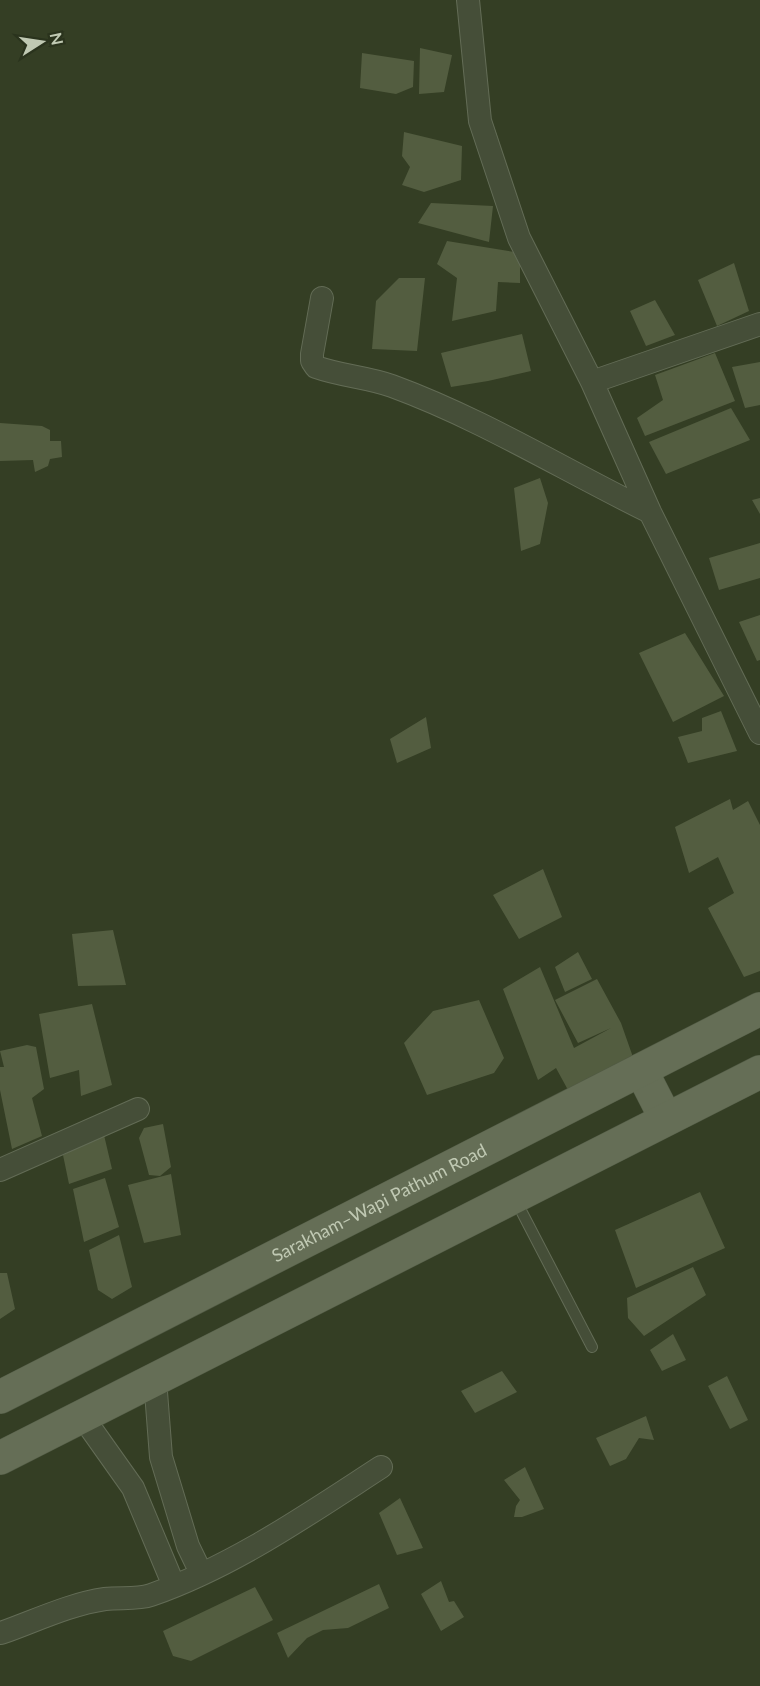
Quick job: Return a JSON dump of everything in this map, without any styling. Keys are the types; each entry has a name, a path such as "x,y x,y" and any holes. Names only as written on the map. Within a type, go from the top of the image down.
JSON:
{"main road":[{"name":"Sarakham–Wapi Pathum Road","path":"0,1397 760,1009"},
{"path":"641,1070 666,1119"},
{"path":"0,1458 760,1072"}],"street":[{"path":"468,0 480,121 519,238 592,382 650,512 760,733"},
{"path":"322,298 312,354 312,361 316,367 390,385 486,426 650,512"},
{"path":"592,382 760,324"},
{"path":"0,1170 138,1109"},
{"path":"155,1379 161,1457 188,1546 201,1574"},
{"path":"82,1416 134,1488 174,1586"},
{"path":"1,1633 76,1606 105,1599 148,1597 174,1586 261,1545 381,1467"}],"lane":[{"path":"514,1196 592,1347"}],"building":[{"path":"420,48 452,55 444,92 419,94"},
{"path":"362,53 414,61 413,87 396,94 360,88"},
{"path":"404,132 462,146 461,180 424,192 402,185 410,167 402,156"},
{"path":"431,203 493,206 489,242 418,223"},
{"path":"447,241 520,253 520,283 498,282 496,311 452,321 457,278 437,264"},
{"path":"734,263 749,311 717,326 698,280"},
{"path":"399,278 425,278 417,351 372,349 376,301"},
{"path":"655,300 675,335 646,346 630,311"},
{"path":"522,334 531,371 451,387 441,353"},
{"path":"715,353 735,401 645,436 637,418 663,400 655,375"},
{"path":"760,362 760,405 745,408 732,367"},
{"path":"731,408 750,440 666,474 649,442"},
{"path":"0,423 42,426 50,430 50,441 61,441 62,457 50,459 48,466 35,472 33,460 0,461"},
{"path":"540,478 548,503 540,544 521,551 514,488"},
{"path":"760,498 760,514 752,500"},
{"path":"760,543 760,578 719,590 709,558"},
{"path":"760,615 760,660 757,661 739,622"},
{"path":"685,633 724,696 673,722 639,653"},
{"path":"721,711 737,751 688,763 678,737 702,731 702,718"},
{"path":"426,717 431,748 397,763 390,739"},
{"path":"730,799 733,810 748,801 760,825 760,971 744,977 708,908 734,893 718,857 689,873 675,827"},
{"path":"543,869 562,917 519,939 493,895"},
{"path":"113,930 126,985 78,986 72,934"},
{"path":"578,952 592,979 565,992 555,967"},
{"path":"540,967 574,1048 611,1028 578,1043 555,1000 597,979 621,1023 634,1060 568,1090 556,1068 538,1080 503,989"},
{"path":"479,1000 504,1058 494,1073 427,1095 404,1043 433,1011"},
{"path":"92,1004 112,1085 81,1096 79,1070 50,1078 39,1014"},
{"path":"27,1045 36,1047 44,1089 32,1098 42,1136 12,1149 0,1090 0,1067 4,1067 0,1051"},
{"path":"163,1124 171,1167 160,1176 149,1175 139,1138 144,1128"},
{"path":"104,1135 112,1169 69,1184 63,1155"},
{"path":"171,1174 181,1235 144,1243 128,1185"},
{"path":"105,1178 119,1227 84,1242 73,1189"},
{"path":"700,1192 725,1248 636,1288 615,1230"},
{"path":"119,1235 132,1287 112,1299 98,1290 89,1250"},
{"path":"693,1267 706,1295 644,1336 628,1318 627,1298"},
{"path":"0,1273 7,1273 15,1309 0,1319"},
{"path":"673,1334 686,1360 662,1371 650,1350"},
{"path":"502,1371 517,1392 475,1413 461,1391"},
{"path":"727,1376 748,1420 730,1429 708,1386"},
{"path":"646,1416 654,1440 639,1438 626,1459 610,1466 596,1438"},
{"path":"525,1467 544,1509 522,1517 514,1517 520,1500 504,1480"},
{"path":"400,1498 423,1548 397,1555 379,1513"},
{"path":"441,1581 449,1602 454,1601 464,1617 441,1631 421,1594"},
{"path":"379,1584 389,1608 348,1628 323,1630 307,1638 288,1658 277,1633"},
{"path":"255,1587 273,1620 191,1661 173,1656 163,1631"}]}
